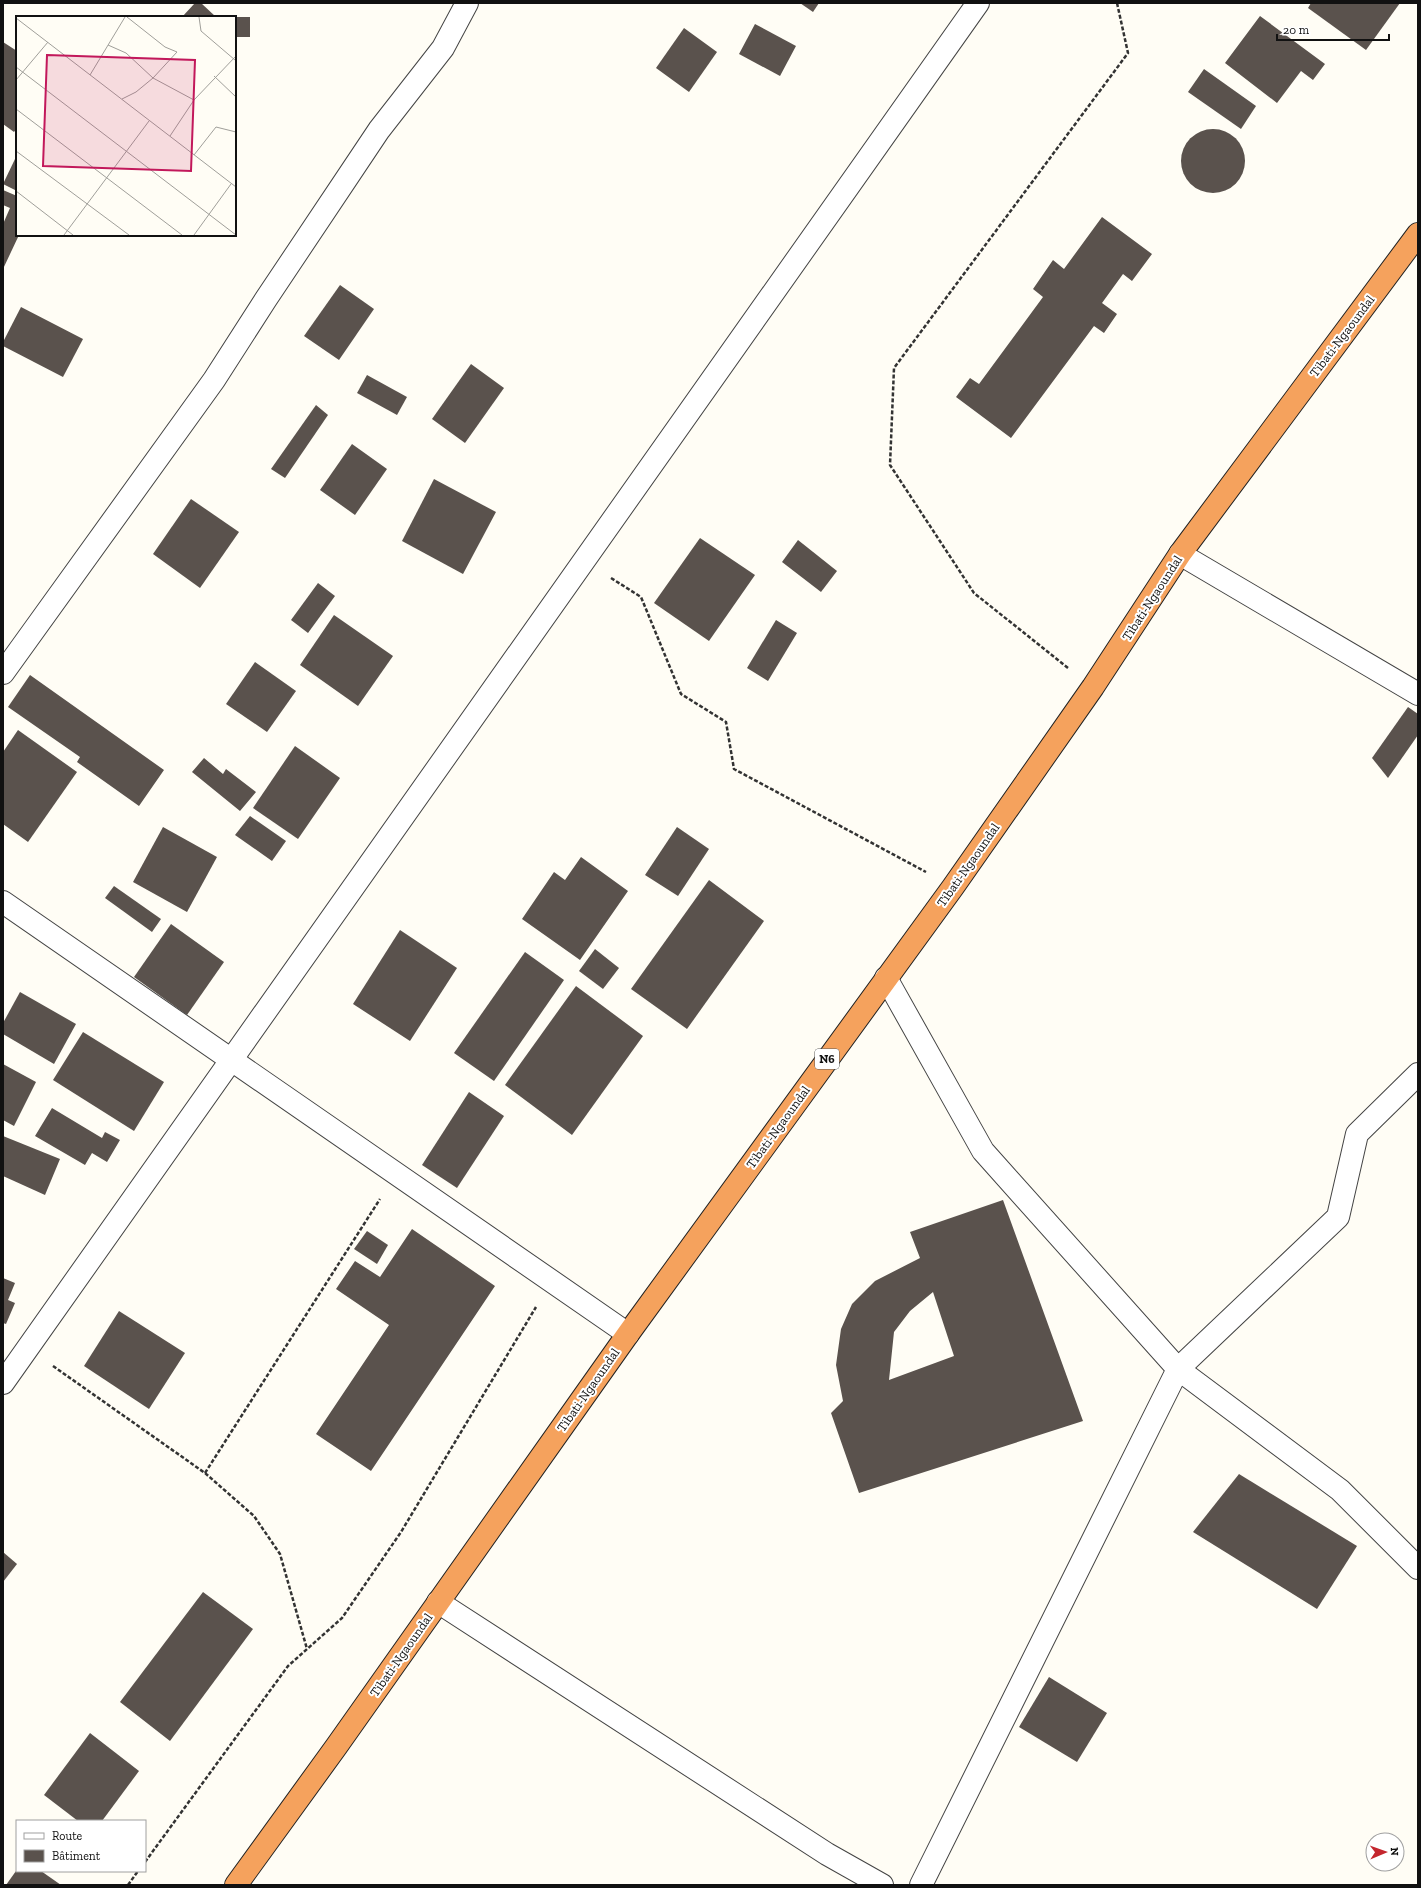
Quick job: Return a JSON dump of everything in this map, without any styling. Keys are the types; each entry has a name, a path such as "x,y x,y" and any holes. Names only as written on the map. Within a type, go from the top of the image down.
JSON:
{"highway":[{"name":"Tibati-Ngaoundal","path":"236,1885 628,1334 953,887 1093,687 1180,554 1418,234"}],"street":[{"path":"3,673 214,380 266,299 379,130 443,48 467,3"},
{"path":"3,1383 978,3"},
{"path":"1180,554 1418,694"},
{"path":"3,902 628,1334"},
{"path":"886,978 983,1151 1178,1369 1340,1490 1418,1568"},
{"path":"921,1885 1178,1369 1338,1217 1357,1134 1418,1074"},
{"path":"438,1602 827,1854 882,1885"}],"path":[{"path":"1093,687 974,593 890,465 894,368 1128,53 1117,3"},
{"path":"584,560 640,597 681,694 726,722 734,769 953,887"},
{"path":"205,1473 396,1174"},
{"path":"146,1861 288,1666 342,1618 401,1532 552,1281"},
{"path":"28,1348 205,1473 254,1516 280,1554 307,1649"},
{"path":"128,1885 137,1872"}],"building":[{"path":"195,3 201,3 215,16 183,16"},
{"path":"800,3 819,3 813,12"},
{"path":"1311,3 1400,3 1366,50 1308,8"},
{"path":"1260,16 1325,64 1313,80 1301,71 1277,103 1225,63"},
{"path":"236,17 250,17 250,37 236,37"},
{"path":"755,24 796,46 780,76 739,54"},
{"path":"684,28 717,52 689,92 656,68"},
{"path":"3,42 16,50 16,129 14,132 3,124"},
{"path":"1204,69 1256,106 1241,129 1188,92"},
{"path":"1213,129 1225,131 1236,138 1243,149 1245,161 1243,173 1236,184 1225,191 1213,193 1201,191 1190,184 1183,173 1181,161 1183,149 1190,138 1201,131"},
{"path":"15,159 16,160 16,190 3,184"},
{"path":"3,190 16,196 16,236 19,236 3,269 3,224 10,208 3,205"},
{"path":"1102,217 1152,254 1132,281 1123,274 1102,303 1117,314 1104,333 1094,326 1011,438 956,397 970,378 979,384 1043,297 1033,289 1053,260 1064,269"},
{"path":"340,285 374,309 339,360 304,336"},
{"path":"21,307 83,339 63,377 3,346 3,342"},
{"path":"471,364 504,388 465,443 432,419"},
{"path":"367,375 407,397 397,415 357,393"},
{"path":"316,405 328,415 285,478 271,469"},
{"path":"352,444 387,469 355,515 320,490"},
{"path":"434,479 496,512 463,574 402,541"},
{"path":"191,499 239,532 200,588 153,554"},
{"path":"700,538 755,575 709,641 654,603"},
{"path":"798,540 837,571 821,592 782,562"},
{"path":"318,583 335,596 308,633 291,620"},
{"path":"334,615 393,656 358,706 300,665"},
{"path":"776,620 797,633 768,681 747,668"},
{"path":"255,662 296,691 267,732 226,704"},
{"path":"30,675 164,770 139,806 77,762 80,757 8,707"},
{"path":"1408,707 1418,714 1418,735 1388,778 1372,758"},
{"path":"18,730 77,772 28,842 3,824 3,752"},
{"path":"295,746 340,778 298,839 253,808"},
{"path":"204,758 223,774 226,769 256,792 240,811 192,772"},
{"path":"250,816 286,841 272,861 235,835"},
{"path":"163,827 217,857 187,912 133,882"},
{"path":"677,827 709,849 678,896 645,875"},
{"path":"581,857 628,891 580,960 522,919 554,872 565,880"},
{"path":"709,880 764,921 687,1029 631,989"},
{"path":"114,886 161,919 152,932 105,898"},
{"path":"171,924 224,962 187,1015 134,977"},
{"path":"400,930 457,968 410,1041 353,1004"},
{"path":"595,949 619,968 603,989 579,971"},
{"path":"525,952 564,980 494,1081 454,1053"},
{"path":"576,986 643,1036 572,1135 505,1085"},
{"path":"20,992 76,1024 54,1064 3,1034 3,1023"},
{"path":"83,1032 164,1082 134,1131 53,1080"},
{"path":"3,1064 36,1082 14,1126 3,1120"},
{"path":"469,1092 504,1116 457,1188 422,1165"},
{"path":"52,1108 102,1138 105,1132 120,1140 107,1162 92,1153 85,1165 35,1136"},
{"path":"3,1136 60,1159 45,1195 3,1176"},
{"path":"1003,1200 1083,1421 859,1493 831,1413 843,1401 836,1365 841,1329 852,1304 875,1281 920,1258 910,1232","holes":["933,1292 954,1356 889,1380 894,1332 910,1311"]},
{"path":"412,1229 495,1286 371,1471 316,1434 389,1325 336,1289 355,1261 380,1277"},
{"path":"367,1231 388,1245 377,1264 354,1249"},
{"path":"3,1278 15,1283 8,1300 15,1303 6,1324 3,1323"},
{"path":"119,1311 185,1353 149,1409 84,1366"},
{"path":"1239,1474 1357,1546 1317,1609 1193,1532"},
{"path":"3,1552 17,1564 3,1582"},
{"path":"203,1592 253,1629 170,1741 120,1702"},
{"path":"1049,1677 1107,1713 1077,1762 1019,1727"},
{"path":"90,1733 139,1771 103,1820 77,1820 44,1795"},
{"path":"16,1871 42,1872 61,1885 6,1885"}]}
